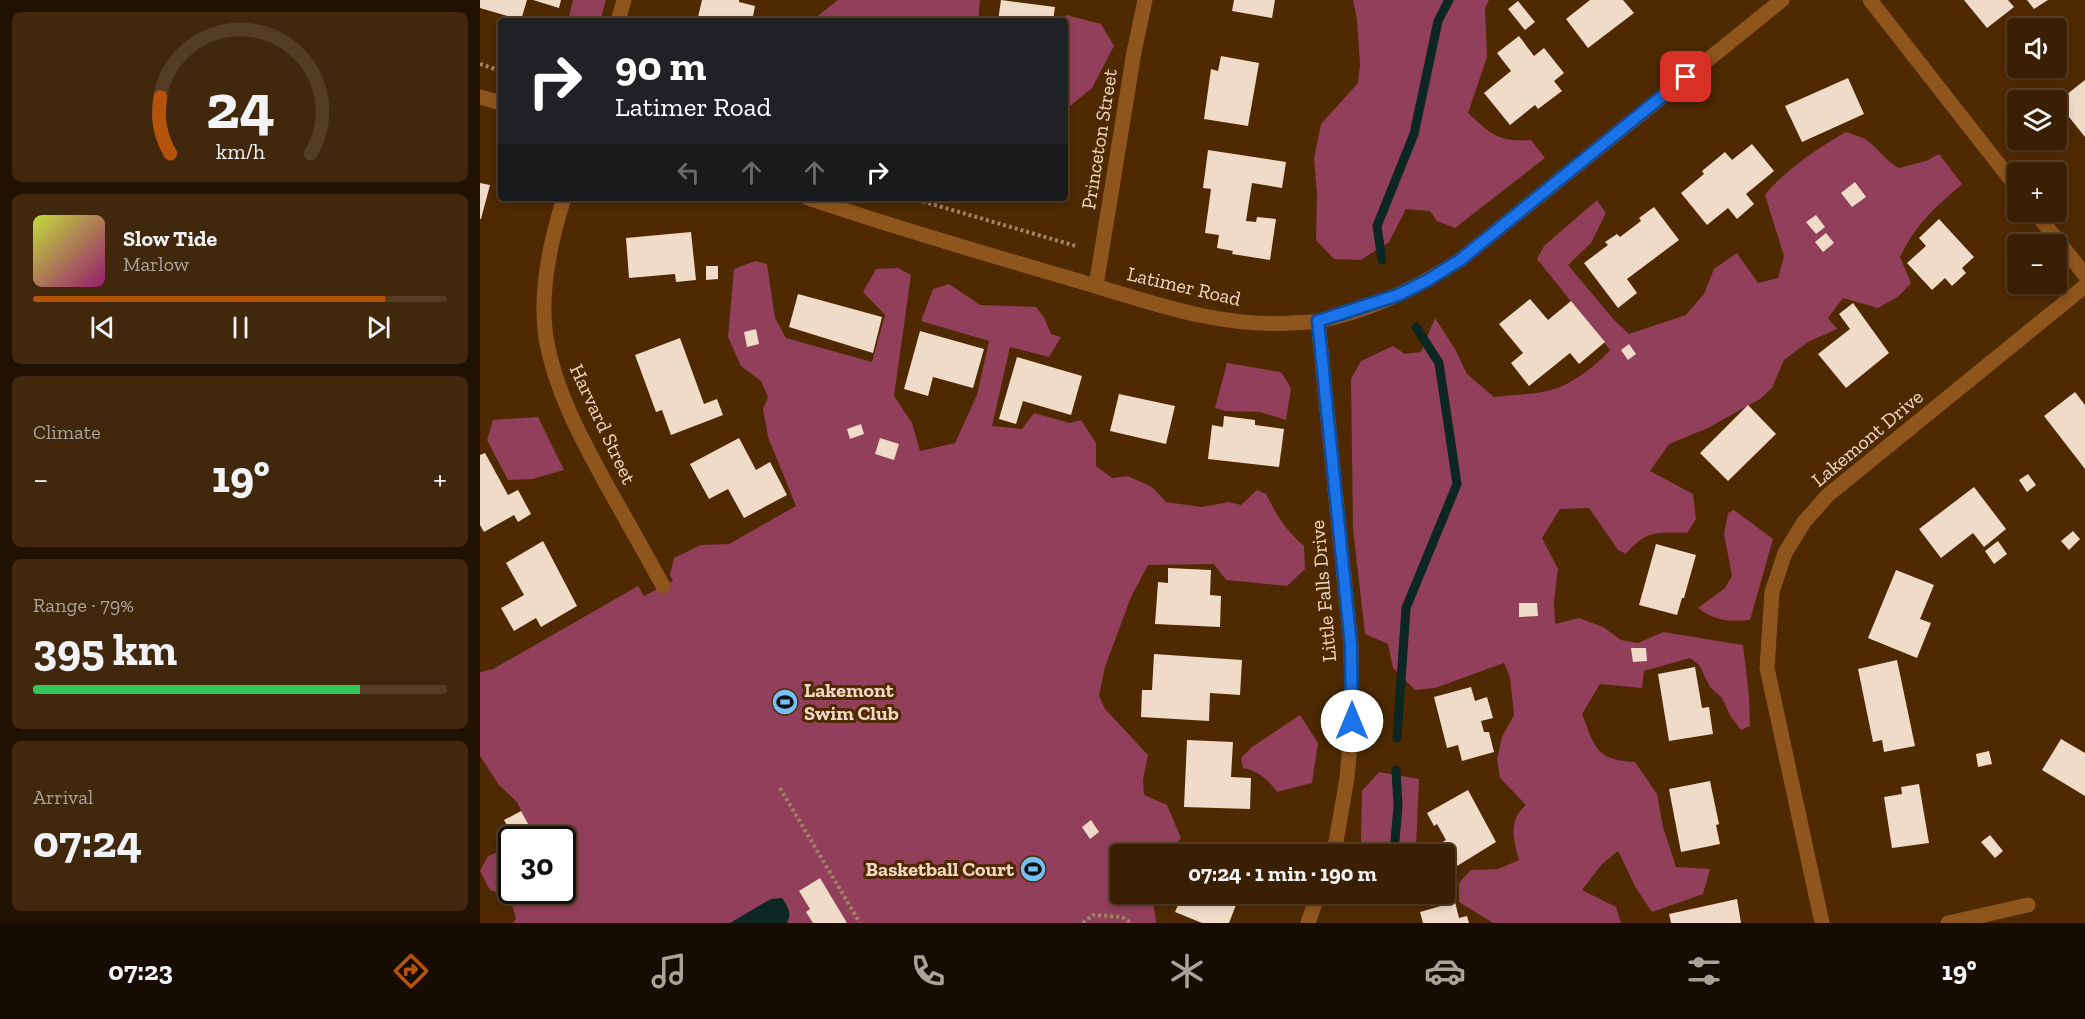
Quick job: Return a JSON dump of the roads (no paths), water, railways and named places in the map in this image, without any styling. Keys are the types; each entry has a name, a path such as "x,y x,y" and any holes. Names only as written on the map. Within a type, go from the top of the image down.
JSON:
{"street":[{"path":"619,18 624,0"},
{"name":"Princeton Street","path":"1096,286 1144,0"},
{"name":"Latimer Road","path":"817,201 916,233 1210,318 1263,325 1318,321 1398,295 1460,260 1782,0"},
{"path":"1869,0 2007,175"},
{"path":"480,97 498,102"},
{"name":"Harvard Street","path":"563,201 549,257 544,302 546,336 552,368 581,436 663,586"},
{"path":"2043,222 2085,275"},
{"name":"Lakemont Drive","path":"1822,923 1767,668 1772,592 1785,553 1804,522 1828,495 2085,286"},
{"name":"Little Falls Drive","path":"1318,321 1351,646 1352,721 1347,778 1335,844"},
{"path":"1308,923 1315,904"},
{"path":"1948,923 2028,905"}],"water":[{"path":"782,898 789,910 787,923 730,923 771,899"}],"waterway":[{"path":"1382,260 1377,226 1414,134 1438,21 1449,0"},
{"path":"1397,738 1406,608 1457,484 1439,363 1416,327"},
{"path":"1395,844 1398,806 1396,770"}],"place":[{"name":"Lakemont Swim Club","path":"785,702"},
{"name":"Basketball Court","path":"1033,869"}]}
